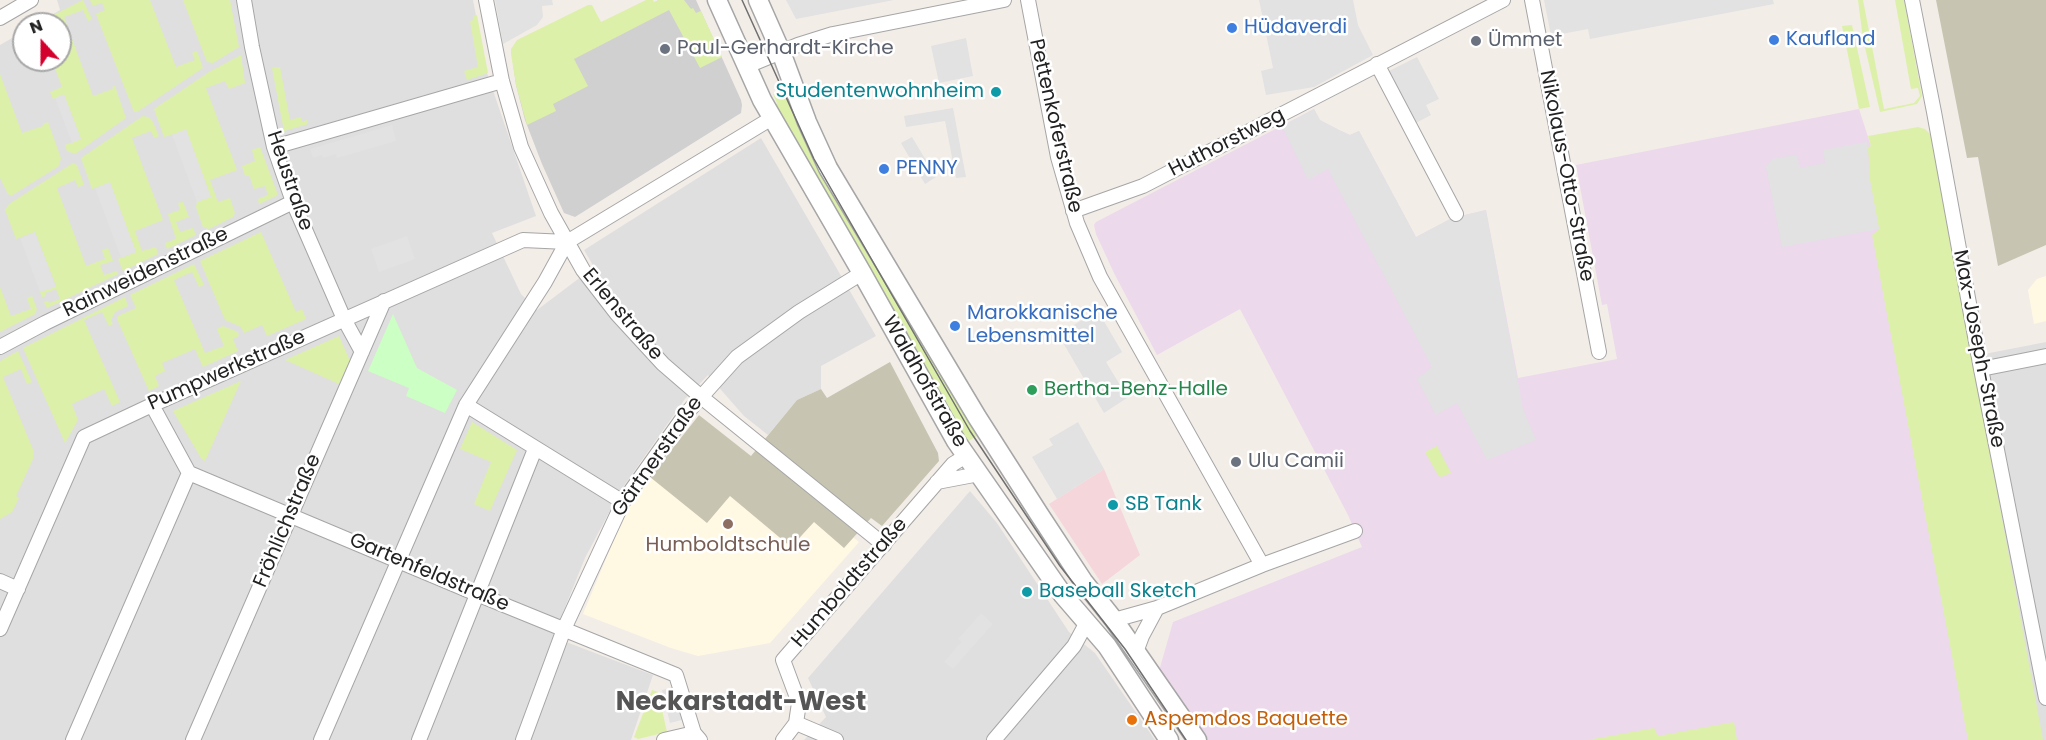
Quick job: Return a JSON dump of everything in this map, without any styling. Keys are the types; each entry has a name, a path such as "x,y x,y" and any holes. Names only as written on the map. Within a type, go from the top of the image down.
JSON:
{"street":[{"path":"0,18 31,0"},
{"name":"Heustraße","path":"244,0 274,147 293,202 344,319 362,352"},
{"name":"Erlenstraße","path":"486,0 502,81 521,147 551,213 583,270 617,314 663,364 884,545"},
{"name":"Waldhofstraße","path":"717,0 772,118 956,441 1084,629 1107,646 1169,740"},
{"name":"Waldhofstraße","path":"758,0 828,168 1008,465 1083,581 1114,620 1197,740"},
{"path":"747,66 833,34 1004,0"},
{"name":"Pettenkoferstraße","path":"1028,0 1058,157 1073,212 1100,277 1262,565"},
{"name":"Huthorstweg","path":"1073,212 1143,186 1503,0"},
{"name":"Nikolaus-Otto-Straße","path":"1532,0 1599,352"},
{"name":"Max-Joseph-Straße","path":"1912,0 1935,112 1981,369 2046,698"},
{"path":"1377,64 1456,214"},
{"path":"274,147 502,81"},
{"path":"321,740 466,405 545,282 567,242 772,118"},
{"name":"Rainweidenstraße","path":"0,347 293,202"},
{"name":"Pumpwerkstraße","path":"0,629 84,437 523,240 567,242"},
{"name":"Gärtnerstraße","path":"523,740 564,629 623,502 700,396 737,357 799,312 862,273"},
{"name":"Fröhlichstraße","path":"193,740 384,301"},
{"path":"1981,369 2046,356"},
{"path":"73,740 189,472 152,405"},
{"path":"466,405 623,502"},
{"path":"419,740 535,448"},
{"path":"966,456 984,453 1008,465"},
{"name":"Humboldtstraße","path":"796,723 799,702 783,660 953,464 966,456"},
{"name":"Gartenfeldstraße","path":"189,472 477,594 676,675 697,736"},
{"path":"937,482 979,474"},
{"path":"1114,620 1157,608 1262,565 1355,531"},
{"path":"0,581 18,589"},
{"path":"1136,652 1157,608"},
{"path":"994,740 1074,646 1084,629"},
{"path":"783,740 796,723 836,740"},
{"path":"664,740 697,736"}],"shaded area":[{"path":"57,0 473,0 487,73 536,216 492,233 521,294 537,310 594,267 584,250 761,138 876,336 821,366 821,389 797,400 768,435 744,416 708,375 685,399 621,490 585,558 553,637 653,675 631,740 0,740 0,45 12,38 12,72 72,72 72,12 57,12 60,10"},
{"path":"495,0 552,0 553,5 542,6 543,17 537,25 503,44"},
{"path":"659,0 696,0 741,100 741,113 575,217 564,213 525,120 516,85 511,49 561,46"},
{"path":"786,0 894,0 796,19"},
{"path":"1259,0 1353,0 1358,25 1373,55 1314,87 1266,95 1261,71 1273,68"},
{"path":"1544,0 1773,0 1774,4 1590,39 1588,29 1551,36"},
{"path":"1936,0 2046,0 2046,245 1998,266 1978,157 1967,158"},
{"path":"966,38 973,76 939,83 931,46"},
{"path":"1417,57 1439,99 1426,105 1431,115 1414,124 1387,72"},
{"path":"64,94 81,139 72,143 55,98"},
{"path":"953,108 966,177 956,178 945,121 906,127 904,116"},
{"path":"1314,109 1320,120 1339,130 1350,135 1359,131 1416,237 1452,218 1486,210 1518,378 1617,359 1607,304 1602,305 1576,165 1859,109 1871,146 1982,740 1206,740 1159,671 1173,622 1362,547 1348,515 1240,309 1157,355 1114,273 1094,225"},
{"path":"1314,109 1320,120 1339,130 1350,135 1359,131 1416,237 1452,218 1486,210 1523,409 1536,440 1487,460 1457,403 1436,415 1417,379 1432,367 1328,169 1308,180 1282,126"},
{"path":"392,125 396,141 337,158 336,154 313,158 310,149"},
{"path":"186,129 211,197 197,202 172,135"},
{"path":"912,137 936,177 925,184 901,143"},
{"path":"1867,142 1870,181 1879,229 1782,247 1766,167 1772,159 1797,155 1800,168 1825,163 1823,150"},
{"path":"110,182 136,252 121,258 95,188"},
{"path":"35,232 56,287 40,292 20,238"},
{"path":"407,236 415,259 379,272 371,249"},
{"path":"2046,276 2046,321 2034,324 2028,290 2037,279"},
{"path":"1098,311 1122,352 1106,362 1120,385 1123,385 1130,396 1104,413 1058,334"},
{"path":"2046,342 2046,740 2042,740 1964,358"},
{"path":"890,362 938,453 939,461 882,526 871,518 844,548 814,522 791,547 730,496 707,523 650,477 699,415 751,456 797,400 821,389 827,398"},
{"name":"Humboldtschule","path":"699,415 859,542 770,643 698,656 583,614 628,506"},
{"path":"1078,422 1104,469 1057,499 1032,457 1053,445 1049,439"},
{"path":"1104,469 1140,555 1102,584 1049,504"},
{"path":"970,491 997,523 1069,632 1095,653 1155,740 804,740 826,717 808,678"},
{"path":"981,613 993,624 953,669 944,662 961,642 958,639"},
{"path":"674,687 682,720 670,723 662,690"}],"green space":[{"path":"83,0 92,19 88,21 83,10 72,14 72,12 60,12"},
{"path":"90,0 150,0 176,67 195,60 192,53 197,51 203,68 134,112 96,14 105,10 102,3 93,6"},
{"path":"183,0 230,0 239,47 213,63 207,62"},
{"path":"646,0 654,2 684,0 696,13 701,11 722,57 700,68 669,10 574,59 588,86 553,104 556,111 527,125 516,85 511,54 511,49 517,40 588,5 592,5 601,22"},
{"path":"1858,0 1863,0 1884,109 1914,103 1920,96 1918,88 1911,89 1895,0 1904,0 1922,96 1917,104 1880,112 1863,39"},
{"path":"477,15 488,73 467,80 464,71 478,67 470,21 474,20 473,16"},
{"path":"1852,25 1870,107 1859,109 1842,26"},
{"path":"72,39 93,96 113,89 112,87 115,86 126,118 75,154 67,151 65,145 81,139 64,95 53,99 50,92 62,87 56,72 72,72"},
{"path":"241,55 245,83 229,89 225,81 206,88 237,170 210,180 218,202 230,198 235,213 233,217 209,229 203,227 196,207 197,202 211,197 186,130 164,137 154,109 209,72"},
{"path":"280,67 290,120 301,117 302,122 307,120 308,124 284,131 272,68"},
{"path":"0,74 22,133 48,122 61,158 59,166 11,196 0,178"},
{"path":"791,93 984,432 963,444 774,107 777,103 773,94"},
{"path":"143,116 152,120 159,136 154,138 151,131 132,138 163,220 135,231 142,251 156,247 158,254 123,271 118,259 136,252 110,183 92,189 81,158"},
{"path":"1918,127 1925,129 1931,135 2043,740 1968,740 1872,235 1879,229 1870,181 1868,147 1871,146 1868,136"},
{"path":"260,147 278,195 259,204 258,199 268,195 265,186 254,189 249,175 245,176 242,166 255,161 252,150"},
{"path":"73,163 77,165 84,185 78,187 75,180 57,188 86,266 105,259 102,250 108,248 113,261 100,265 104,275 117,271 118,274 47,308 44,302 49,303 60,299 56,289 45,293 46,296 42,297 40,292 56,286 35,232 16,239 5,210 9,204"},
{"path":"183,202 189,217 176,222 180,232 193,228 196,235 167,249 165,243 176,239 168,214 180,210 178,203"},
{"path":"261,232 296,312 302,309 306,319 267,336 262,325 244,333 241,327 225,320 200,261"},
{"path":"194,264 204,285 199,287 192,272 174,280 205,353 224,346 217,329 223,326 238,332 239,336 233,339 238,351 203,367 195,349 162,363 165,371 155,376 159,386 149,391 117,319 118,316 136,308 130,295"},
{"path":"0,287 11,316 31,309 27,298 32,296 37,309 35,314 0,332"},
{"path":"125,297 128,306 115,312 111,320 113,324 109,326 102,312 84,320 120,402 112,406 104,389 72,404 78,420 65,443 23,348"},
{"path":"393,314 417,368 457,390 445,413 406,396 409,388 368,371"},
{"path":"339,336 350,361 339,384 285,360"},
{"path":"18,351 32,382 27,384 21,369 3,377 34,452 12,512 0,519 0,361"},
{"path":"241,381 205,461 173,411"},
{"path":"472,422 517,450 490,511 474,504 491,462 460,449"},
{"path":"1437,446 1451,473 1441,477 1425,452"},
{"path":"652,690 658,692 667,732 638,739 634,737"},
{"path":"1734,722 1737,740 1588,740 1654,728 1658,736"}],"tram line":[{"path":"742,0 814,159 970,431 1060,566 1125,649 1186,740"}],"place":[{"name":"Hüdaverdi","path":"1232,28"},
{"name":"Kaufland","path":"1774,40"},
{"name":"Ümmet","path":"1476,41"},
{"name":"Paul-Gerhardt-Kirche","path":"665,49"},
{"name":"Studentenwohnheim","path":"996,92"},
{"name":"PENNY","path":"884,169"},
{"name":"Marokkanische Lebensmittel","path":"955,326"},
{"name":"Bertha-Benz-Halle","path":"1032,390"},
{"name":"Ulu Camii","path":"1236,462"},
{"name":"SB Tank","path":"1113,505"},
{"name":"Humboldtschule","path":"728,524"},
{"name":"Baseball Sketch","path":"1027,592"},
{"name":"Aspemdos Baquette","path":"1132,720"}],"district":[{"name":"Neckarstadt-West","path":"741,703"}]}
